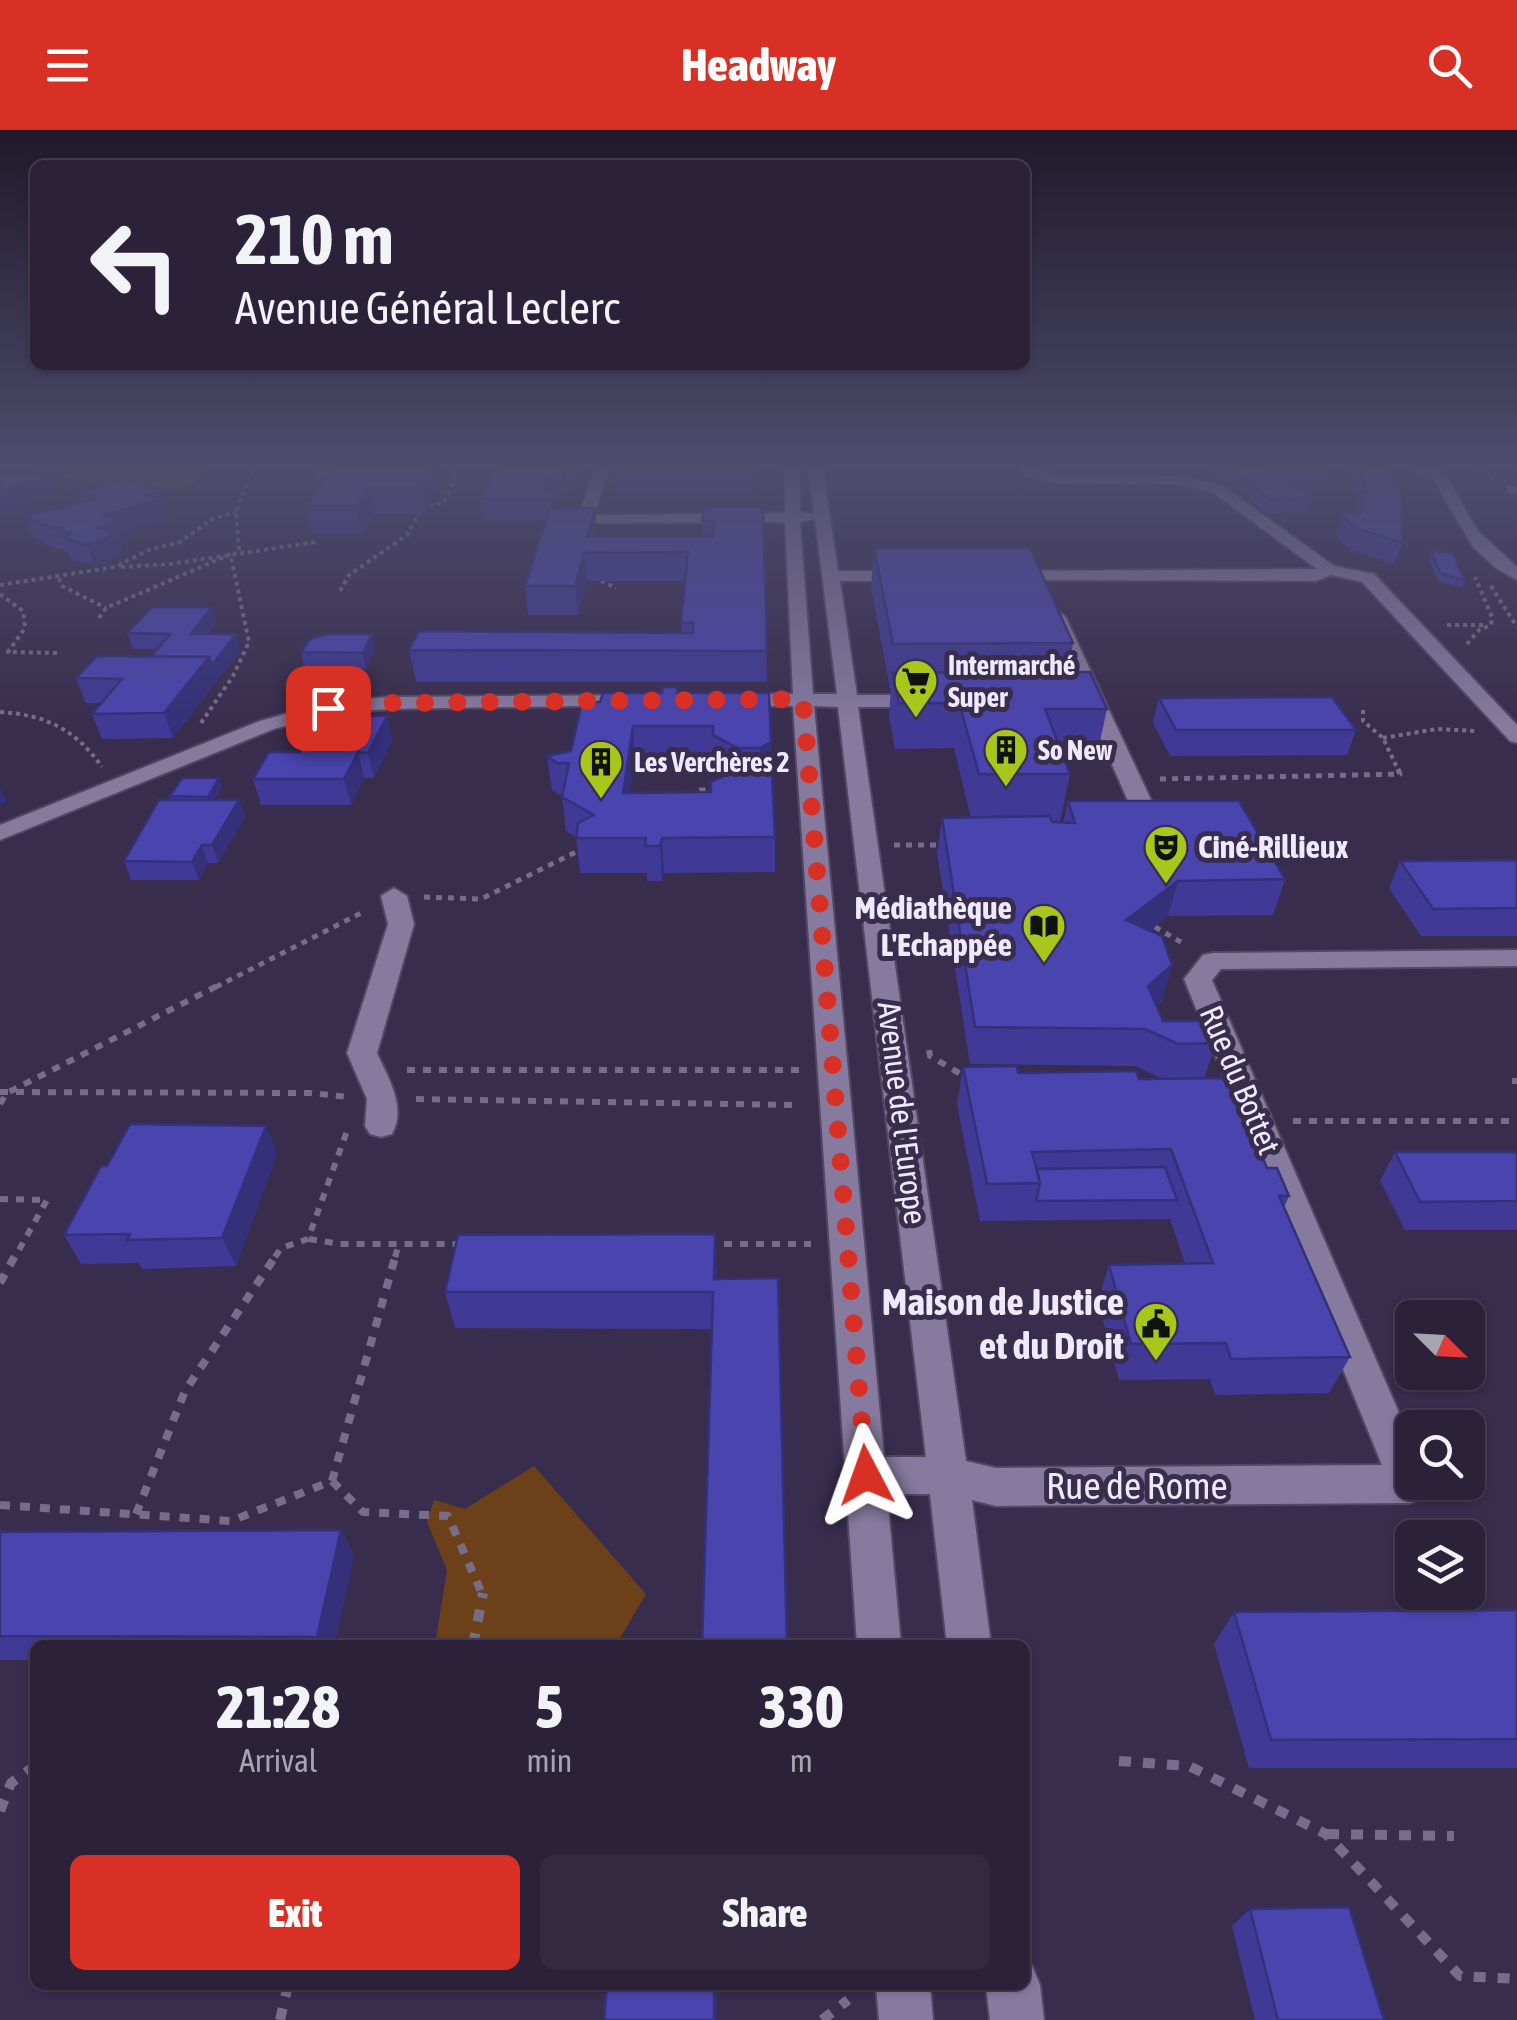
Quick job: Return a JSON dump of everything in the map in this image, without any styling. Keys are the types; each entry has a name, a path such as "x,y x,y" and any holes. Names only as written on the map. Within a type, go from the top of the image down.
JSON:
{"street":[{"name":"Avenue de l'Europe","path":"794,551 878,1640"},
{"name":"Avenue de l'Europe","path":"827,551 968,1640"},
{"path":"1303,551 1329,570 1368,578 1515,735"},
{"path":"1485,551 1517,575"},
{"path":"983,576 1316,576 1329,570"},
{"path":"831,576 927,576"},
{"path":"1038,576 1085,700 1148,816"},
{"path":"0,834 267,724 345,706 667,700"},
{"path":"704,700 945,700"},
{"path":"374,1108 369,1070 362,1053 401,924 394,896"},
{"name":"Rue du Bottet","path":"1395,1448 1198,980 1213,960 1517,958"},
{"name":"Rue de Rome","path":"866,1475 948,1476 996,1487 1395,1484"},
{"path":"903,1990 906,2020"},
{"path":"1014,1990 1017,2020"}],"path":[{"path":"115,567 147,551"},
{"path":"0,585 115,567 161,565 232,551"},
{"path":"99,618 106,608 235,551"},
{"path":"176,762 233,676 250,642 230,557 237,551"},
{"path":"340,592 349,575 384,551"},
{"path":"59,578 62,586 106,608"},
{"path":"601,581 616,588"},
{"path":"0,594 23,611 24,628 8,652 58,653"},
{"path":"1467,654 1469,639 1490,625 1483,596"},
{"path":"1149,779 1400,774 1383,738 1364,722 1363,710"},
{"path":"0,712 33,714 62,723 83,740 106,774 120,784"},
{"path":"1383,738 1437,729 1515,735"},
{"path":"685,798 700,790 732,790"},
{"path":"892,846 964,844"},
{"path":"0,1104 4,1093 394,896 481,899 590,845"},
{"path":"930,1056 974,1082"},
{"path":"369,1070 806,1070"},
{"path":"4,1093 310,1093 374,1108 795,1105"},
{"path":"308,1239 374,1108"},
{"path":"1257,1121 1517,1121"},
{"path":"0,1199 47,1200 0,1283"},
{"path":"136,1514 185,1391 281,1248 308,1239 340,1244 476,1244"},
{"path":"332,1480 399,1244"},
{"path":"688,1244 822,1244"},
{"path":"0,1505 231,1521 332,1480"},
{"path":"332,1480 363,1512 448,1516 483,1594 474,1640"},
{"path":"1119,1761 1189,1766 1326,1834 1460,1976 1517,1980"},
{"path":"0,1811 12,1783 30,1770"},
{"path":"1326,1834 1454,1836"},
{"path":"280,2020 287,1990"},
{"path":"822,2020 848,2000"}],"shaded area":[{"path":"534,1466 646,1594 619,1640 436,1640 447,1570 427,1522 434,1500 465,1509"}],"building":[{"path":"536,551 764,551 767,651 409,650 419,631 693,633 693,623 681,623 688,552 584,553 575,586 525,586"},
{"path":"875,551 1031,551 1073,643 893,644"},
{"path":"1431,551 1453,553 1465,581 1440,573"},
{"path":"152,607 212,607 191,634 236,634 212,665 209,657 151,657 170,634 127,633"},
{"path":"327,634 372,634 363,653 301,652 310,639"},
{"path":"97,656 209,657 164,713 92,714 122,679 76,678"},
{"path":"1090,672 1107,709 1045,709 1070,774 979,774 959,703 899,703 892,673"},
{"path":"663,687 678,687 677,693 769,693 771,742 760,748 738,748 713,735 713,726 633,726 623,793 711,792 711,782 739,769 763,769 772,774 775,837 662,838 660,846 645,846 646,838 576,838 578,823 594,815 562,797 569,763 557,763 547,756 571,751 582,702 600,702 603,693 662,693"},
{"path":"1332,697 1356,730 1176,730 1159,698"},
{"path":"314,715 387,716 368,753 358,752 344,779 253,779 269,752 300,752 307,739 300,739"},
{"path":"182,778 219,778 208,797 170,796"},
{"path":"159,800 239,800 212,845 202,845 192,862 124,861"},
{"path":"1068,801 1239,801 1285,879 1178,881 1126,920 1162,936 1172,965 1148,986 1163,1021 1207,1021 1216,1043 1178,1044 1145,1029 975,1027 942,818 1050,816 1052,822 1075,823"},
{"path":"1517,860 1517,908 1433,909 1400,861"},
{"path":"1017,1066 1018,1073 1136,1071 1139,1079 1228,1078 1267,1168 1277,1168 1289,1196 1279,1196 1350,1357 1231,1359 1226,1343 1131,1344 1109,1265 1213,1263 1171,1149 1032,1152 1040,1183 987,1184 963,1067"},
{"path":"130,1124 266,1126 222,1238 127,1240 130,1234 64,1235 101,1166 107,1166"},
{"path":"1395,1152 1517,1152 1517,1201 1420,1202"},
{"path":"1165,1167 1177,1200 1036,1201 1040,1183 1037,1169"},
{"path":"715,1234 714,1279 778,1278 787,1640 702,1640 713,1292 445,1292 458,1235"},
{"path":"341,1530 317,1637 0,1636 0,1532"},
{"path":"1517,1610 1517,1739 1271,1740 1234,1612"},
{"path":"1349,1907 1384,2020 1278,2020 1250,1909"},
{"path":"607,1990 714,1990 714,2020 604,2020"}],"place":[{"name":"Intermarché Super","path":"916,719"},
{"name":"So New","path":"1006,788"},
{"name":"Les Verchères 2","path":"601,800"},
{"name":"Ciné-Rillieux","path":"1166,885"},
{"name":"Médiathèque L'Echappée","path":"1044,964"},
{"name":"Maison de Justice et du Droit","path":"1156,1362"}],"route":[{"path":"328,708 389,703 803,699 866,1475"}]}
